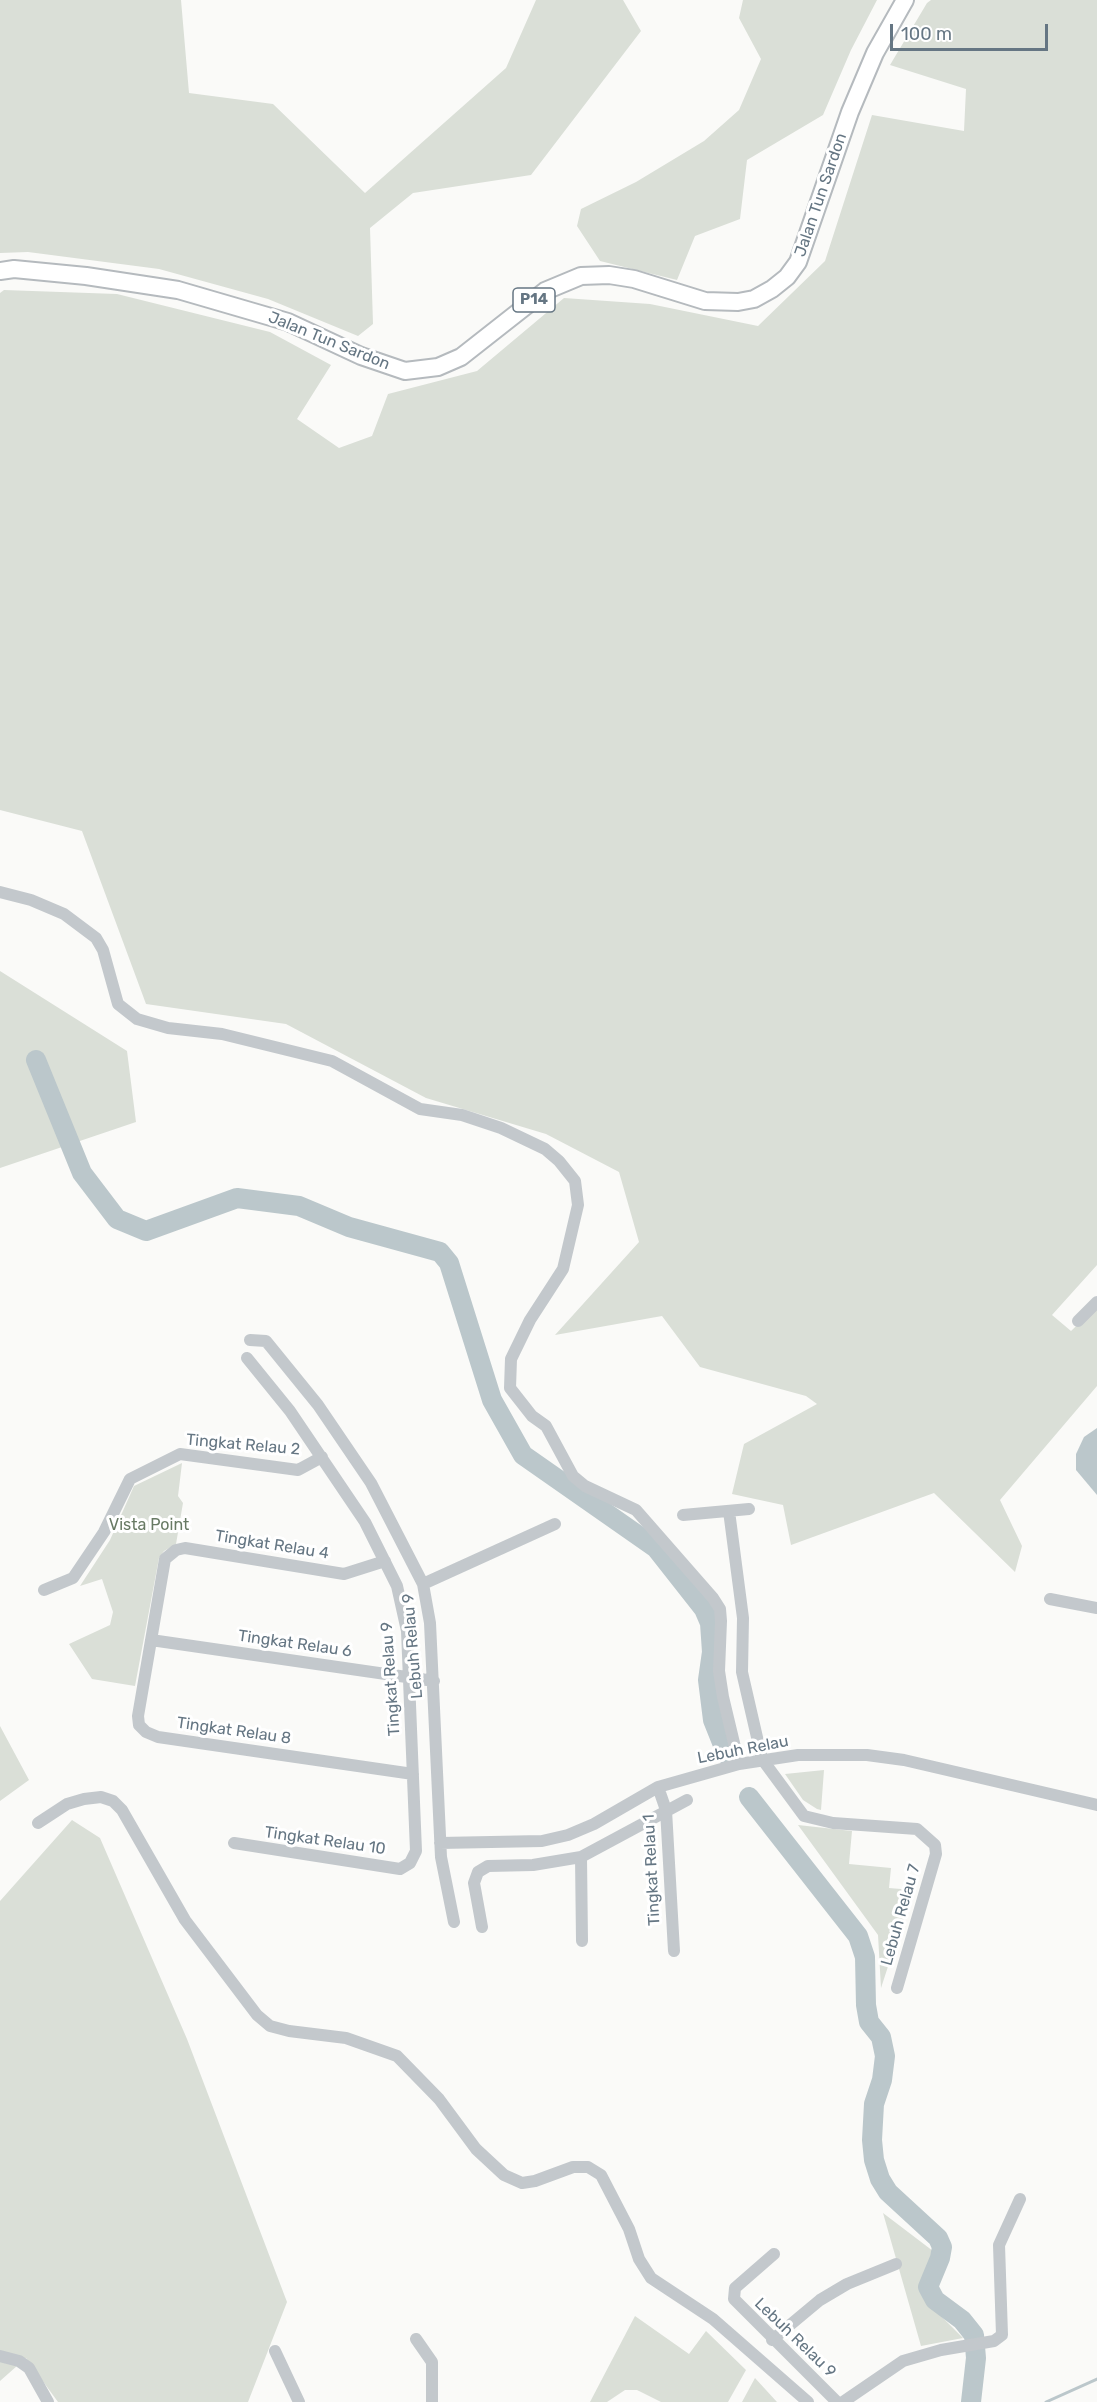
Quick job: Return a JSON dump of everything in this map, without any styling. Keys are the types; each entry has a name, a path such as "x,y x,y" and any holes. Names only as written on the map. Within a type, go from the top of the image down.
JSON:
{"main road":[{"name":"Jalan Tun Sardon","path":"0,271 14,269 86,276 178,290 288,322 361,356 405,371 438,367 461,357 545,291 581,276 609,275 634,279 719,303 754,299 772,290 787,277 798,262 850,112 875,53 906,0"}],"street":[{"path":"0,892 31,900 64,914 96,938 103,950 118,1004 137,1019 168,1028 222,1034 333,1061 420,1109 462,1115 501,1128 545,1149 559,1161 575,1181 578,1205 559,1278 530,1320 511,1359 510,1388 520,1403 546,1426 573,1476 585,1486 636,1510 720,1609 719,1671 739,1764"},
{"path":"1078,1321 1097,1302"},
{"name":"Lebuh Relau 9","path":"250,1340 266,1341 318,1405 371,1483 423,1584 428,1602 434,1681 440,1843 454,1922"},
{"name":"Tingkat Relau 9","path":"247,1358 290,1411 365,1522 397,1586 407,1631 416,1851 410,1863"},
{"name":"Tingkat Relau 2","path":"44,1590 73,1578 104,1532 130,1479 180,1454 298,1470 321,1457"},
{"path":"682,1515 749,1509"},
{"path":"729,1511 743,1618 742,1672 762,1759"},
{"path":"423,1584 555,1524"},
{"name":"Tingkat Relau 4","path":"151,1640 165,1559 176,1550 185,1548 344,1574 385,1561"},
{"path":"1050,1599 1097,1608"},
{"name":"Tingkat Relau 6","path":"151,1640 434,1681"},
{"name":"Tingkat Relau 8","path":"151,1640 138,1716 140,1725 146,1732 158,1737 413,1774"},
{"name":"Lebuh Relau","path":"440,1843 542,1840 568,1835 594,1824 658,1787 762,1759 827,1754 904,1760 1097,1805"},
{"name":"Lebuh Relau 7","path":"762,1759 804,1816 833,1823 917,1829 935,1845 936,1854 897,1988"},
{"name":"Tingkat Relau 1","path":"658,1787 666,1810 674,1952"},
{"path":"38,1823 67,1804 100,1797 113,1800 122,1810 185,1920 257,2015 270,2026 289,2031 346,2038 397,2056 439,2099 476,2149 504,2175 522,2183 536,2181 573,2167 588,2167 601,2175 629,2229 639,2259 651,2278 713,2319 808,2402"},
{"path":"482,1927 474,1883 478,1872 488,1866 533,1865 580,1857 687,1800"},
{"name":"Tingkat Relau 10","path":"234,1843 400,1869 410,1863"},
{"path":"580,1857 582,1941"},
{"path":"843,2402 903,2361 997,2339 1003,2330 999,2245 1020,2199"},
{"name":"Lebuh Relau 9","path":"774,2254 737,2286 733,2295 737,2304 837,2402"},
{"path":"772,2340 820,2300 847,2284 896,2264"},
{"path":"416,2339 432,2362 432,2402"},
{"path":"275,2351 299,2402"},
{"path":"0,2356 19,2361 29,2368 48,2402"}],"green space":[{"path":"0,0 181,0 189,93 273,104 365,193 506,68 536,0 623,0 641,31 531,175 413,193 370,228 373,324 358,336 268,299 159,269 28,252 0,253"},
{"path":"743,0 877,0 851,50 823,115 747,160 740,219 695,236 677,280 600,261 577,226 581,209 636,182 704,141 739,110 761,59 739,18"},
{"path":"931,0 1097,0 1097,1265 1052,1315 1071,1331 1097,1306 1097,1386 1000,1500 1022,1546 1015,1572 934,1493 791,1545 783,1505 732,1494 744,1444 817,1404 806,1396 700,1367 662,1316 555,1335 639,1242 619,1172 546,1134 426,1098 286,1024 146,1004 82,831 0,810 0,293 4,290 117,294 270,332 331,365 297,419 339,448 372,436 388,394 477,371 564,298 650,304 758,326 825,261 872,115 964,131 966,89 890,65"},
{"path":"0,971 127,1051 136,1122 0,1168"},
{"name":"Vista Point","path":"182,1463 178,1496 183,1503 176,1544 164,1551 159,1558 135,1686 92,1679 69,1644 110,1625 113,1612 102,1579 80,1586 110,1540 134,1486"},
{"path":"0,1726 29,1780 0,1801"},
{"path":"824,1770 821,1810 803,1800 785,1774"},
{"path":"72,1820 100,1838 187,2039 287,2302 248,2402 58,2402 26,2358 0,2381 0,1901"},
{"path":"798,1825 852,1831 849,1864 891,1868 889,1888 913,1890 881,1988 878,1935"},
{"path":"883,2213 933,2251 920,2291 924,2299 963,2338 921,2346"},
{"path":"635,2316 689,2354 706,2331 746,2370 728,2402 661,2402 637,2390 625,2390 607,2402 590,2402"},
{"path":"755,2378 777,2402 742,2402"}],"shaded area":[{"path":"1097,1428 1097,1495 1076,1470 1076,1454 1084,1437"}],"waterway":[{"path":"36,1060 82,1173 117,1219 146,1231 237,1198 299,1206 349,1227 440,1252 449,1263 492,1400 523,1455 656,1548 704,1609 710,1623 712,1652 708,1680 713,1720 727,1755"},
{"path":"749,1797 858,1936 865,1957 866,2005 869,2022 881,2037 885,2056 882,2080 874,2104 872,2140 874,2160 880,2179 888,2192 938,2238 942,2247 928,2287 935,2300 962,2320 974,2335 976,2358 971,2402"},
{"path":"1046,2402 1097,2379"}]}
